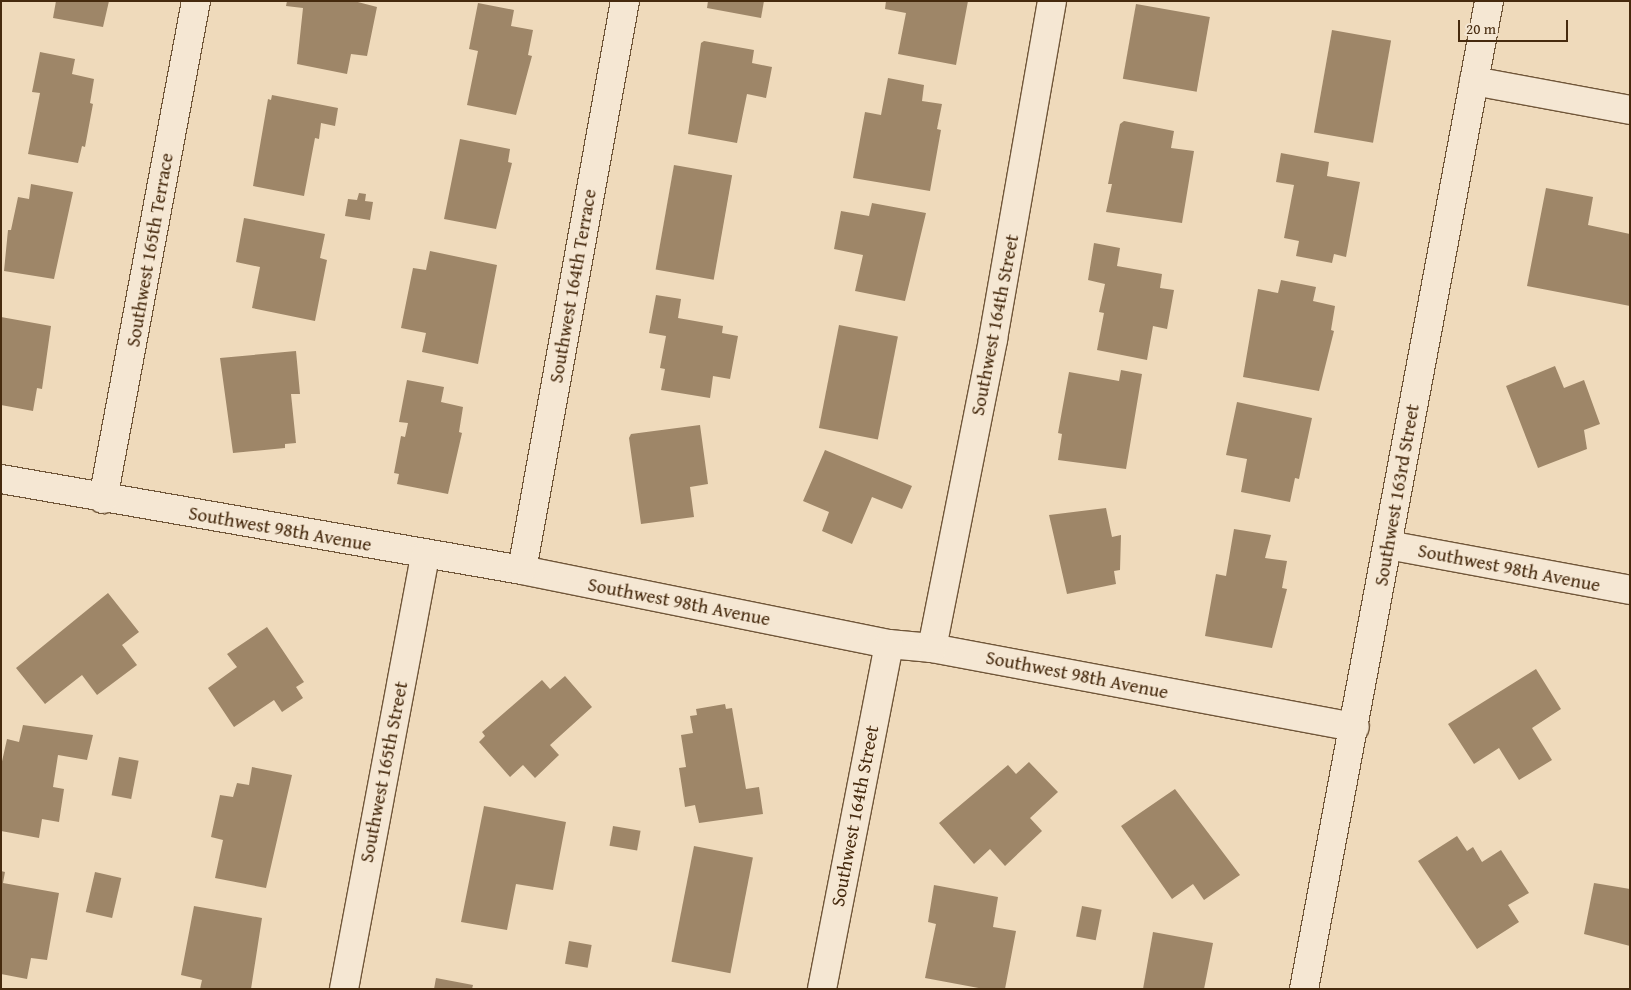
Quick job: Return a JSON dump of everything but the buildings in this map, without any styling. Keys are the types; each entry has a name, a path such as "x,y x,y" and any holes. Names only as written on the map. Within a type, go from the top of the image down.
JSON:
{"street":[{"name":"Southwest 165th Terrace","path":"103,498 196,1"},
{"name":"Southwest 164th Terrace","path":"522,570 625,1"},
{"name":"Southwest 164th Street","path":"932,648 993,339 1052,1"},
{"name":"Southwest 163rd Street","path":"1304,989 1355,727 1489,1"},
{"path":"1474,81 1630,110"},
{"name":"Southwest 98th Avenue","path":"1,480 425,555 522,570 889,644 932,648 1355,727"},
{"name":"Southwest 98th Avenue","path":"1388,545 1630,590"},
{"name":"Southwest 165th Street","path":"344,989 425,555"},
{"name":"Southwest 164th Street","path":"822,989 889,644"}]}
